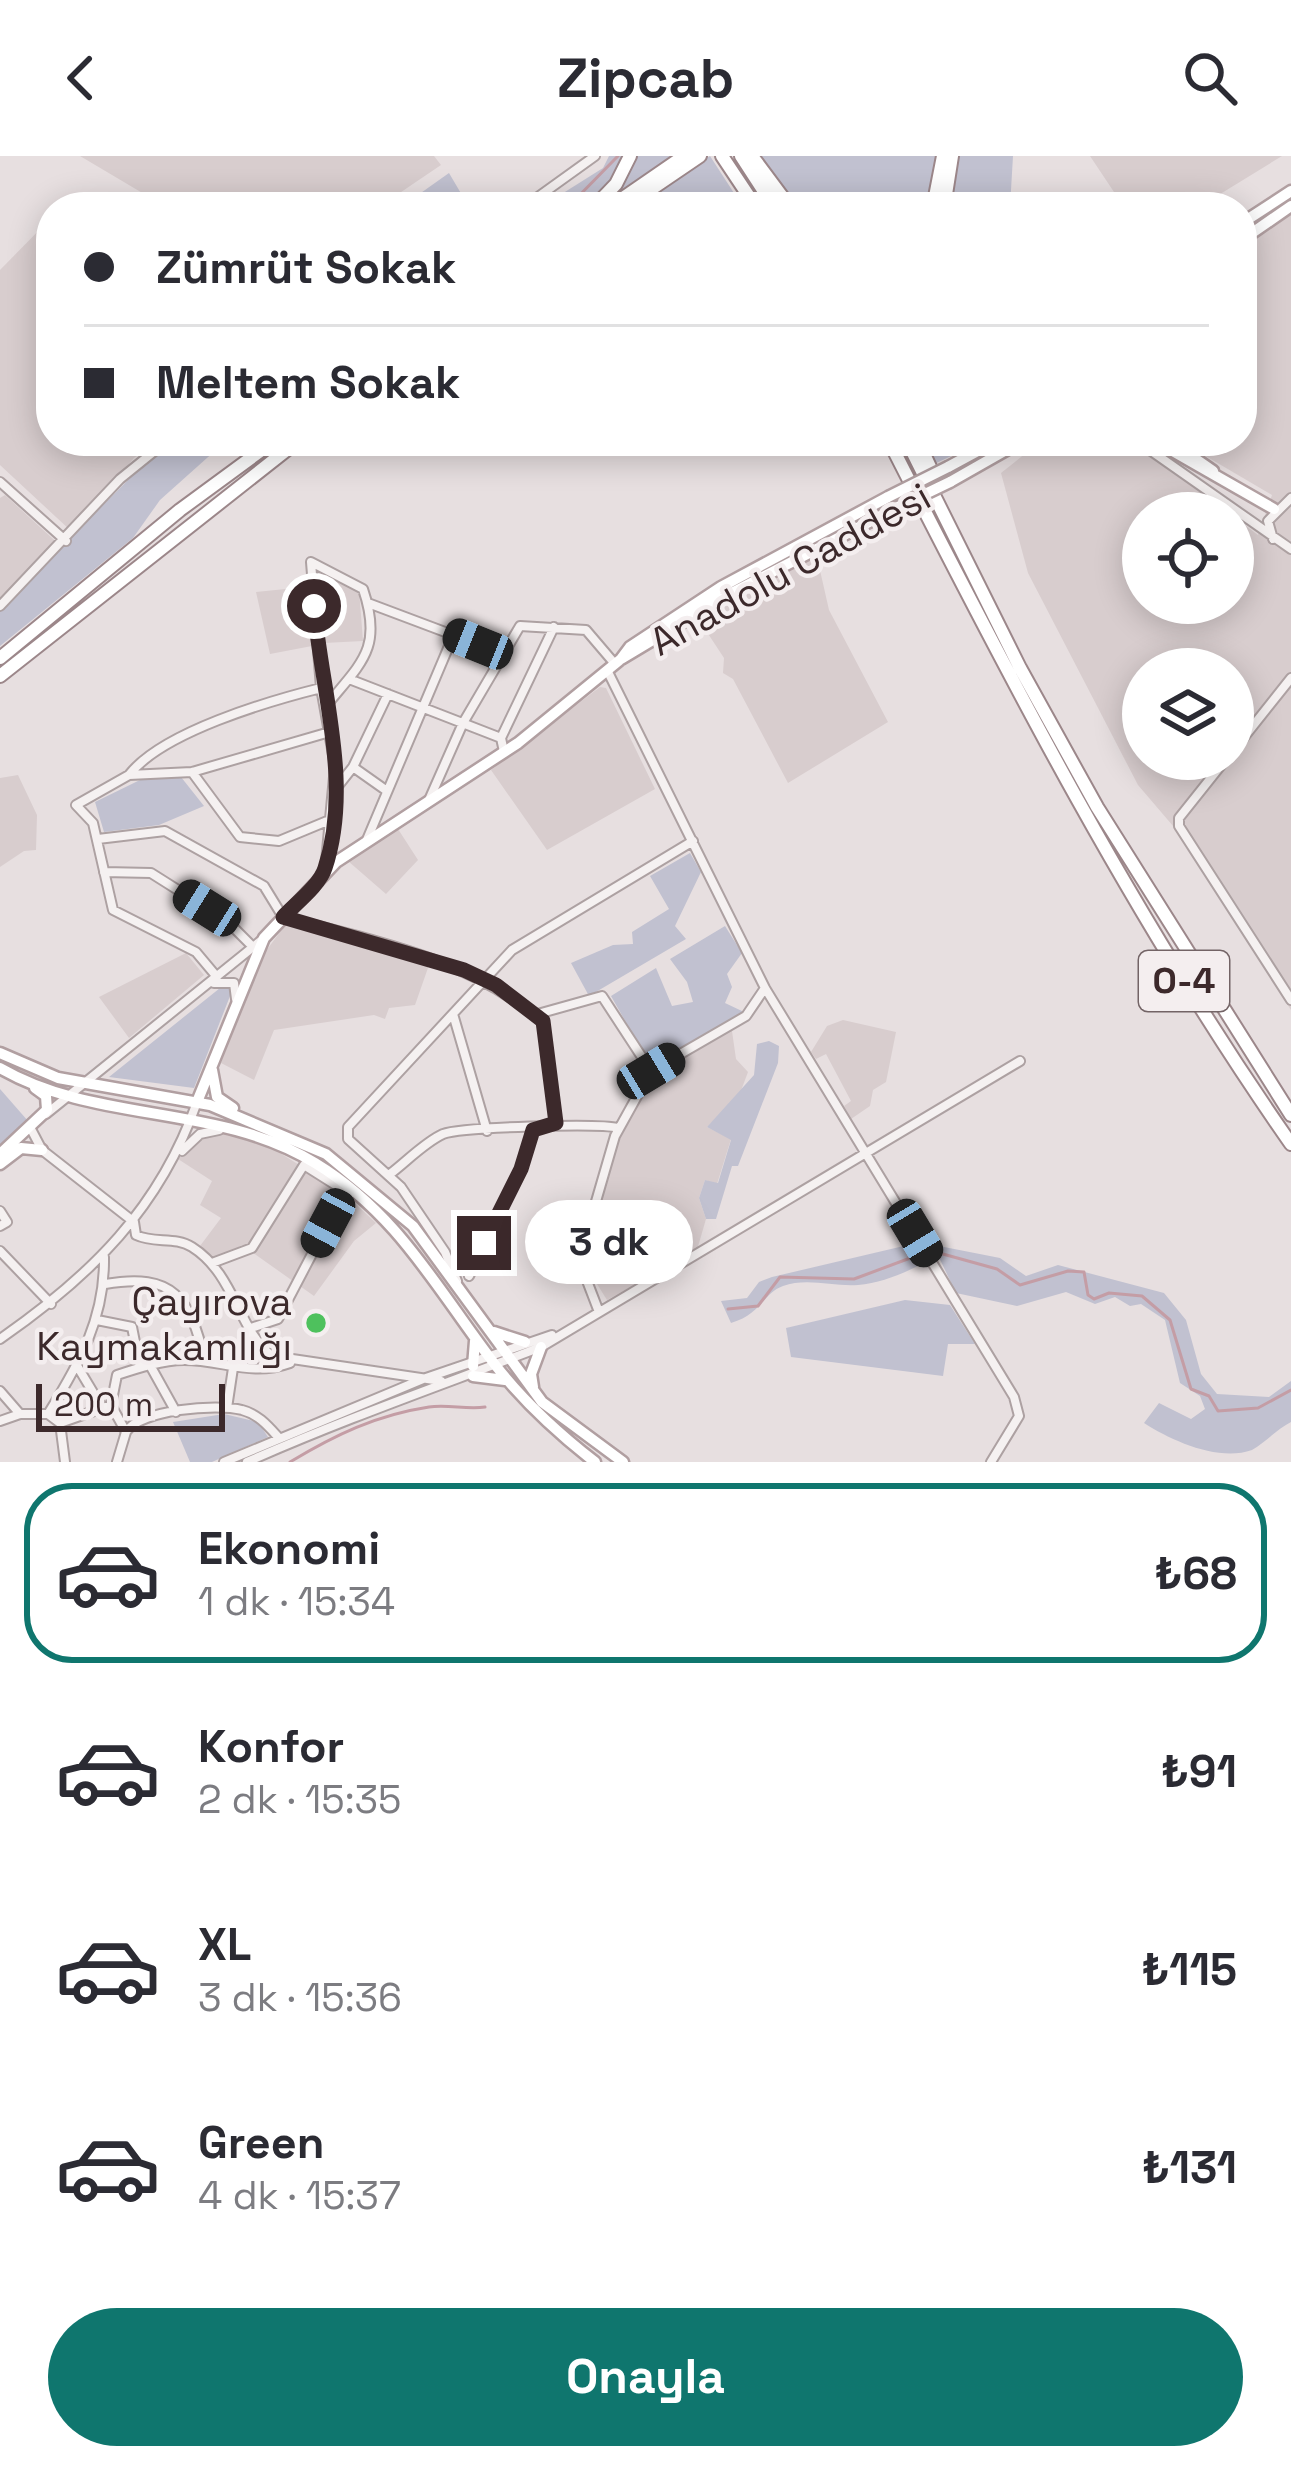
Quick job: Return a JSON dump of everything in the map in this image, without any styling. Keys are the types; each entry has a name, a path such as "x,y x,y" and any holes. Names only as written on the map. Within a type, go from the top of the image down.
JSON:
{"highway":[{"path":"608,192 630,156"},
{"path":"722,156 746,192"},
{"path":"741,156 765,192"},
{"path":"752,156 779,192"},
{"path":"936,192 943,156"},
{"path":"946,192 952,156"},
{"path":"635,192 693,157"},
{"path":"646,192 693,157"},
{"path":"0,658 180,510 254,456"},
{"path":"0,676 279,456"},
{"name":"O-4","path":"896,456 1005,674 1082,814 1291,1144"},
{"name":"O-4","path":"914,456 1020,668 1097,806 1291,1115"},
{"path":"924,456 964,556"}],"main road":[{"path":"1257,213 1291,191"},
{"path":"1257,229 1291,206"},
{"name":"Anadolu Caddesi","path":"197,1102 264,938 325,872 504,753 614,665 970,456"},
{"name":"Anadolu Caddesi","path":"892,502 950,482 996,456"},
{"path":"1179,456 1228,487 1274,508"},
{"path":"1189,456 1228,487"},
{"path":"0,1053 58,1078 197,1102 279,1130"},
{"path":"211,1065 220,1101 326,1154 413,1226 533,1391 595,1462"},
{"path":"0,1068 46,1096 47,1111 0,1154"},
{"path":"17,1078 71,1095 192,1117 290,1148 370,1201 418,1253 511,1382 569,1434 623,1462"},
{"path":"0,1164 21,1148 42,1150"},
{"path":"469,1327 477,1347 472,1371 511,1382"},
{"path":"489,1328 525,1342"},
{"path":"533,1391 531,1374 541,1347"},
{"path":"569,1434 585,1462"},
{"path":"569,1434 638,1462"}],"street":[{"path":"545,192 595,156"},
{"path":"0,606 148,456"},
{"path":"1158,456 1291,549"},
{"path":"1,486 66,541"},
{"path":"1275,541 1268,521 1274,508 1291,498"},
{"path":"1274,508 1291,515"},
{"path":"1275,541 1291,538"},
{"path":"325,872 334,792 333,730 326,706 321,688 311,562 356,580 368,603 370,650 326,706"},
{"path":"368,603 502,653"},
{"path":"428,802 463,723 520,626 554,626 591,634 614,665 765,988 1014,1397 1019,1416 991,1462"},
{"path":"504,753 501,738 554,626"},
{"path":"366,843 454,634"},
{"path":"1254,725 1291,678"},
{"path":"349,679 501,738"},
{"path":"217,976 196,952 112,910 93,823 76,806 129,775 140,760 184,738 321,688"},
{"path":"334,792 353,767 388,694"},
{"path":"129,775 192,772 333,730"},
{"path":"353,767 387,790"},
{"path":"192,772 240,837 279,841 332,819"},
{"path":"1209,780 1179,818 1179,826 1291,1000"},
{"path":"98,839 165,831 264,886 283,917 484,980 543,1021 556,1123"},
{"path":"464,1294 445,1252 390,1174 348,1139 348,1126 512,950 693,841"},
{"path":"104,872 151,873 227,921 253,947"},
{"path":"264,938 38,1119 30,1134 42,1150 134,1222 136,1235 143,1240 189,1244 212,1263 259,1346 291,1362 448,1382"},
{"path":"202,988 231,981 236,1001"},
{"path":"599,1312 579,1260 620,1128 651,1071 746,1016 765,988"},
{"path":"534,1015 602,996 651,1071"},
{"path":"453,1013 487,1131"},
{"path":"508,1355 541,1347 868,1156 1020,1061"},
{"path":"58,1078 82,1078 104,1069"},
{"path":"0,1339 51,1304 134,1222 177,1156 197,1102"},
{"path":"390,1174 444,1133 533,1130 556,1123 620,1128"},
{"path":"177,1156 205,1131 242,1130"},
{"path":"470,1276 521,1169 533,1130"},
{"path":"212,1263 252,1248 304,1165 378,1218 445,1293"},
{"path":"227,1408 233,1368 251,1328 278,1319 345,1191"},
{"path":"120,1212 132,1216 144,1208"},
{"path":"0,1210 7,1222 0,1226"},
{"path":"0,1251 51,1304"},
{"path":"48,1414 98,1320 105,1284 104,1256"},
{"path":"105,1284 144,1278 178,1293 196,1328 205,1361"},
{"path":"98,1320 132,1327 146,1367 176,1412"},
{"path":"248,1462 392,1400 448,1382 508,1355 525,1342 560,1333"},
{"path":"0,1421 20,1414 48,1414 60,1423 79,1420 106,1404 117,1375 175,1360 205,1361 247,1372 291,1362"},
{"path":"76,1364 126,1432"},
{"path":"224,1462 423,1379 472,1371"},
{"path":"0,1391 20,1414"},
{"path":"117,1462 131,1423 176,1412 227,1408 263,1420 279,1438"},
{"path":"60,1423 64,1462"}],"shaded area":[{"path":"80,156 434,156 441,165 401,192 141,192"},
{"path":"609,156 624,156 601,192 565,192 603,168"},
{"path":"634,156 675,156 623,192 612,192"},
{"path":"710,156 733,192 656,192"},
{"path":"760,156 937,156 929,192 787,192"},
{"path":"956,156 1013,156 1011,192 950,192"},
{"path":"1090,156 1282,156 1223,192 1114,192"},
{"path":"449,173 460,192 422,192"},
{"path":"1291,210 1291,1010 1173,826 1135,780 1254,780 1254,648 1122,648 1122,754 1028,573 1001,473 1022,456 1151,456 1201,492 1122,492 1122,624 1254,624 1254,532 1258,535 1272,495 1206,456 1257,456 1257,234"},
{"path":"36,233 36,456 137,456 70,530 0,465 0,270"},
{"path":"158,456 209,456 160,500 133,538 0,646 0,609"},
{"path":"928,456 951,456 932,465"},
{"path":"5,495 64,549 0,609 0,498"},
{"path":"817,557 829,610 888,722 788,783 733,679 723,673 724,658 699,620"},
{"path":"318,571 359,590 363,641 324,643"},
{"path":"305,587 312,646 270,654 256,592"},
{"path":"600,687 606,688 655,789 547,850 491,770"},
{"path":"18,775 37,815 36,850 24,851 0,867 0,778"},
{"path":"181,777 204,806 159,825 104,832 95,802 142,779"},
{"path":"398,829 418,860 386,894 348,861"},
{"path":"690,853 701,872 675,926 686,939 589,996 571,963 613,945 633,944 632,932 669,909 650,876"},
{"path":"286,924 429,965 415,1005 389,1008 385,1019 374,1015 274,1030 254,1080 221,1063 257,963"},
{"path":"725,926 742,953 727,974 732,987 725,1003 744,1012 657,1063 648,1061 611,996 656,968 672,1006 693,1002 687,982 670,959"},
{"path":"186,953 204,975 129,1038 99,997"},
{"path":"225,984 232,991 194,1088 109,1077"},
{"path":"843,1020 896,1032 886,1082 873,1090 870,1106 851,1119 844,1106 851,1101 826,1054 816,1059 811,1052 827,1026"},
{"path":"726,1030 732,1031 736,1059 748,1072 739,1096 707,1127 731,1139 717,1184 705,1180 699,1198 706,1219 697,1250 607,1300 582,1260 619,1138 652,1079"},
{"path":"769,1041 779,1046 778,1063 738,1166 732,1166 716,1219 706,1219 699,1198 705,1180 718,1183 731,1140 707,1127 754,1075 757,1044"},
{"path":"0,1089 28,1121 0,1146"},
{"path":"243,1130 344,1193 376,1223 354,1241 314,1296 242,1245 213,1263 197,1250 221,1218 200,1205 212,1181 178,1159 203,1134"},
{"path":"908,1245 922,1264 883,1280 783,1286 731,1323 721,1301 747,1298 759,1282 772,1277"},
{"path":"935,1249 1000,1258 1026,1276 1058,1265 1164,1293 1186,1320 1201,1374 1217,1394 1269,1397 1291,1381 1291,1422 1252,1450 1239,1453 1196,1448 1168,1436 1144,1423 1159,1403 1191,1419 1205,1409 1200,1396 1180,1383 1165,1320 1141,1304 1130,1306 1115,1297 1095,1304 1066,1292 1017,1306 956,1293"},
{"path":"905,1300 950,1305 975,1344 948,1344 943,1376 791,1357 786,1328"},
{"path":"224,1414 258,1422 268,1437 212,1462 190,1462 173,1422"}],"waterway":[{"path":"583,192 618,156"},
{"path":"932,1251 997,1269 1020,1285 1068,1271 1084,1272 1088,1295 1094,1299 1109,1293 1142,1296 1170,1320 1191,1389 1209,1396 1218,1411 1258,1408 1291,1390"},
{"path":"728,1309 758,1306 780,1277 854,1279 921,1254"},
{"path":"290,1462 391,1415 436,1406 485,1407"}],"place":[{"name":"Çayırova Kaymakamlığı","path":"316,1323"}],"route":[{"path":"314,606 321,688 333,730 332,819 325,872 283,917 464,970 496,985 543,1021 556,1123 533,1130 530,1149 484,1243"}]}
